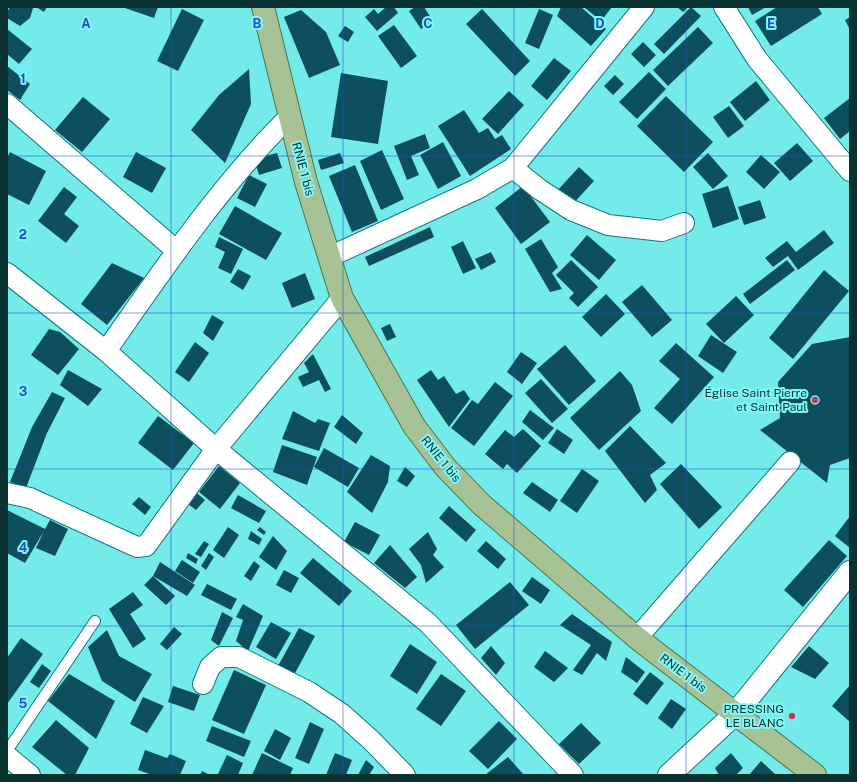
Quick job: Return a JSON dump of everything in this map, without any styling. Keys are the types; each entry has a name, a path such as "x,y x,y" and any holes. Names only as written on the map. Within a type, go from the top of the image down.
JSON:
{"main road":[{"name":"RNIE 1 bis","path":"263,7 306,182 342,298 367,346 414,426 446,468 482,505 637,638 736,713 814,775"}],"street":[{"path":"329,257 477,189 513,168 644,7"},
{"path":"724,7 757,59 850,171"},
{"path":"7,104 177,251"},
{"path":"106,351 177,251 226,186 260,146 290,116"},
{"path":"513,168 539,189 571,210 588,218 614,226 662,231 684,223"},
{"path":"7,273 106,351 216,449 428,623 573,775"},
{"path":"7,493 30,498 137,547 146,546 216,449 342,298"},
{"path":"637,638 790,462"},
{"path":"669,775 736,713 850,572"},
{"path":"203,684 210,667 221,658 239,657 310,692 342,714 372,741 405,775"},
{"path":"7,756 30,775"}],"lane":[{"path":"7,751 95,621"}],"building":[{"path":"10,7 33,8 30,18 20,26 7,18 7,12"},
{"path":"36,7 47,7 44,12"},
{"path":"122,7 158,7 154,18"},
{"path":"386,7 394,7 398,13 377,31 365,17 374,9 378,14"},
{"path":"415,7 424,7 433,21 421,29 409,11"},
{"path":"561,7 581,7 606,29 591,46 557,16"},
{"path":"584,7 612,7 601,21"},
{"path":"677,7 688,7 683,12"},
{"path":"691,7 701,16 664,54 654,44"},
{"path":"748,7 766,7 752,15"},
{"path":"777,7 818,7 822,14 771,46 755,21"},
{"path":"182,9 204,20 178,71 157,61"},
{"path":"482,9 530,61 515,76 466,24"},
{"path":"539,9 553,15 539,49 525,43"},
{"path":"301,10 326,32 340,65 309,78 284,17"},
{"path":"850,17 850,30 845,20"},
{"path":"394,25 417,56 401,68 378,36"},
{"path":"345,26 354,32 348,42 338,36"},
{"path":"698,27 713,43 668,86 653,70"},
{"path":"7,29 32,49 19,64 7,54"},
{"path":"643,42 656,55 644,67 631,54"},
{"path":"554,58 571,71 547,100 531,86"},
{"path":"7,66 30,84 20,100 7,90"},
{"path":"249,69 251,104 225,163 191,130 219,95"},
{"path":"649,72 666,89 637,119 619,102"},
{"path":"341,73 388,81 378,144 331,137"},
{"path":"615,75 624,84 613,95 604,86"},
{"path":"756,81 770,100 745,121 730,102"},
{"path":"509,91 524,105 498,134 482,119"},
{"path":"666,96 713,142 684,172 637,126"},
{"path":"83,97 110,119 82,152 55,130"},
{"path":"850,98 850,131 840,139 824,118"},
{"path":"729,106 744,126 728,138 713,117"},
{"path":"464,110 479,133 488,128 495,139 502,135 511,149 470,176 438,126"},
{"path":"425,134 430,148 411,156 419,175 407,180 394,146"},
{"path":"443,142 461,176 438,189 420,155"},
{"path":"797,143 813,161 790,181 774,163"},
{"path":"382,150 404,199 381,210 360,161"},
{"path":"10,152 46,171 29,205 7,194 7,158"},
{"path":"136,152 166,168 152,193 123,177"},
{"path":"277,153 282,168 259,175 254,159"},
{"path":"340,153 344,163 321,170 318,160"},
{"path":"708,153 728,176 713,189 693,167"},
{"path":"761,155 780,172 764,189 746,172"},
{"path":"355,165 378,221 352,232 329,176"},
{"path":"579,167 594,181 571,206 556,192"},
{"path":"249,175 267,184 255,207 237,198"},
{"path":"523,186 550,222 521,244 495,208"},
{"path":"728,186 739,219 713,228 702,194"},
{"path":"64,187 77,197 64,214 79,226 66,243 38,221"},
{"path":"760,200 766,218 744,225 738,207"},
{"path":"235,206 282,233 266,260 219,234"},
{"path":"430,227 434,237 369,266 365,257"},
{"path":"824,230 834,243 798,270 788,256 773,267 765,258 787,241 796,252"},
{"path":"587,235 616,260 599,280 570,255"},
{"path":"219,237 243,249 231,274 218,268 225,252 215,247"},
{"path":"541,239 558,267 552,273 562,289 550,292 525,249"},
{"path":"463,241 476,268 463,274 451,247"},
{"path":"491,252 496,262 481,270 475,259"},
{"path":"571,260 598,287 578,307 569,298 574,293 556,275"},
{"path":"787,260 795,270 750,304 743,294"},
{"path":"112,263 144,278 107,325 81,304"},
{"path":"238,269 251,276 243,290 230,282"},
{"path":"824,270 849,291 793,359 769,338"},
{"path":"305,273 315,299 292,308 282,283"},
{"path":"642,285 672,320 652,337 622,302"},
{"path":"606,294 625,314 601,337 582,317"},
{"path":"736,296 754,315 724,343 706,324"},
{"path":"212,315 224,322 213,341 203,333"},
{"path":"390,324 396,337 387,341 381,328"},
{"path":"49,329 60,332 79,349 58,375 31,355"},
{"path":"711,335 737,352 723,373 698,356"},
{"name":"Église Saint Pierre et Saint Paul","path":"850,337 850,458 830,465 827,483 760,430 780,418 778,382 812,344"},
{"path":"195,342 209,353 189,382 175,372"},
{"path":"676,343 714,377 672,424 654,408 680,379 659,361"},
{"path":"565,345 596,381 569,405 537,369"},
{"path":"521,352 537,363 522,384 507,372"},
{"path":"313,354 331,389 325,392 319,380 303,387 298,377 309,372 304,363"},
{"path":"68,370 102,389 88,406 60,385"},
{"path":"431,370 438,380 444,376 456,394 464,390 470,399 449,427 417,380"},
{"path":"620,371 632,385 641,411 599,450 570,418"},
{"path":"541,379 568,409 552,423 525,393"},
{"path":"495,382 513,396 474,446 451,428 472,400 478,404"},
{"path":"52,392 65,398 47,433 26,488 10,482 32,427"},
{"path":"530,410 554,428 543,440 522,422"},
{"path":"293,411 315,423 318,419 330,423 319,451 282,439"},
{"path":"342,415 363,433 356,444 334,427"},
{"path":"158,416 194,443 173,470 138,443"},
{"path":"630,426 666,463 650,475 657,490 645,503 605,451"},
{"path":"523,429 541,446 517,473 507,464 503,469 485,454 505,430 514,437"},
{"path":"557,429 573,440 564,454 548,443"},
{"path":"282,445 317,457 307,485 273,472"},
{"path":"324,448 359,468 348,487 314,467"},
{"path":"371,455 390,466 388,482 372,513 347,492"},
{"path":"681,464 722,507 699,529 660,484"},
{"path":"219,466 240,483 220,509 199,492"},
{"path":"405,467 415,476 407,487 397,481"},
{"path":"582,469 599,481 577,513 560,501"},
{"path":"532,482 558,500 550,512 523,493"},
{"path":"193,490 205,500 196,510 184,501"},
{"path":"238,495 266,511 259,523 231,508"},
{"path":"139,497 151,507 145,515 132,504"},
{"path":"449,506 476,530 466,542 439,518"},
{"path":"7,510 45,529 50,520 68,529 55,556 36,548 44,531 25,563 7,553"},
{"path":"850,516 850,548 835,536"},
{"path":"355,522 380,535 369,555 344,542"},
{"path":"228,527 239,535 224,558 213,550"},
{"path":"260,527 266,532 264,535 257,530"},
{"path":"251,531 262,539 259,545 248,539"},
{"path":"428,532 437,549 433,555 444,567 426,583 421,565 409,549"},
{"path":"273,536 287,551 276,570 259,557"},
{"path":"829,540 847,556 803,607 784,590"},
{"path":"204,541 209,544 201,557 195,554"},
{"path":"486,541 506,559 498,569 477,551"},
{"path":"390,545 417,577 405,588 374,563"},
{"path":"188,553 198,559 196,564 186,558"},
{"path":"209,553 214,557 206,570 201,566"},
{"path":"313,558 352,591 339,606 300,573"},
{"path":"182,560 200,572 193,583 175,571"},
{"path":"254,561 260,566 251,581 244,576"},
{"path":"160,562 195,585 187,596 153,576"},
{"path":"284,570 299,578 291,593 276,585"},
{"path":"153,576 175,596 166,605 144,585"},
{"path":"532,577 550,590 541,604 522,591"},
{"path":"510,582 529,605 475,649 456,625"},
{"path":"207,584 237,599 231,610 201,595"},
{"path":"133,592 143,605 130,614 146,639 133,648 109,609"},
{"path":"243,604 263,616 248,651 236,641 243,620 236,617"},
{"path":"222,612 233,618 219,646 211,640"},
{"path":"572,614 612,642 606,661 597,653 582,675 573,670 591,645 560,625"},
{"path":"271,622 291,633 276,659 256,647"},
{"path":"174,627 182,634 167,650 160,644"},
{"path":"299,628 315,636 294,675 278,666"},
{"path":"107,630 119,656 152,674 135,702 102,681 88,647"},
{"path":"21,638 43,654 7,704 7,658"},
{"path":"410,644 437,662 417,694 390,676"},
{"path":"491,646 505,663 496,675 481,658"},
{"path":"809,646 829,663 815,679 791,667"},
{"path":"545,651 568,668 554,682 534,667"},
{"path":"626,657 645,672 637,683 621,672"},
{"path":"42,664 51,671 39,688 30,682"},
{"path":"234,670 266,685 244,734 212,720"},
{"path":"650,672 664,683 647,705 633,694"},
{"path":"69,674 115,701 96,739 48,701"},
{"path":"441,674 466,691 441,726 416,709"},
{"path":"850,685 850,722 832,706"},
{"path":"173,686 200,695 194,711 168,702"},
{"path":"143,697 164,706 147,733 130,724"},
{"path":"671,699 686,709 672,729 658,718"},
{"path":"56,720 89,748 75,775 67,775 32,747"},
{"path":"499,721 517,739 488,769 469,751"},
{"path":"310,722 324,729 309,764 295,758"},
{"path":"581,723 601,743 579,764 559,744"},
{"path":"212,726 251,741 244,757 206,741"},
{"path":"275,729 291,738 280,760 264,751"},
{"path":"145,750 167,758 170,754 186,761 180,775 152,775 138,770"},
{"path":"262,753 293,768 290,775 252,775"},
{"path":"335,753 352,760 346,775 326,775"},
{"path":"731,753 743,768 736,775 719,775 715,768"},
{"path":"227,755 243,763 238,775 218,774"},
{"path":"508,757 524,775 485,775"},
{"path":"366,760 374,767 369,775 358,775"},
{"path":"761,761 776,775 749,775"},
{"path":"202,771 210,775 200,775"}],"place":[{"name":"Église Saint Pierre et Saint Paul","path":"815,400"},
{"name":"PRESSING LE BLANC","path":"792,716"}]}
